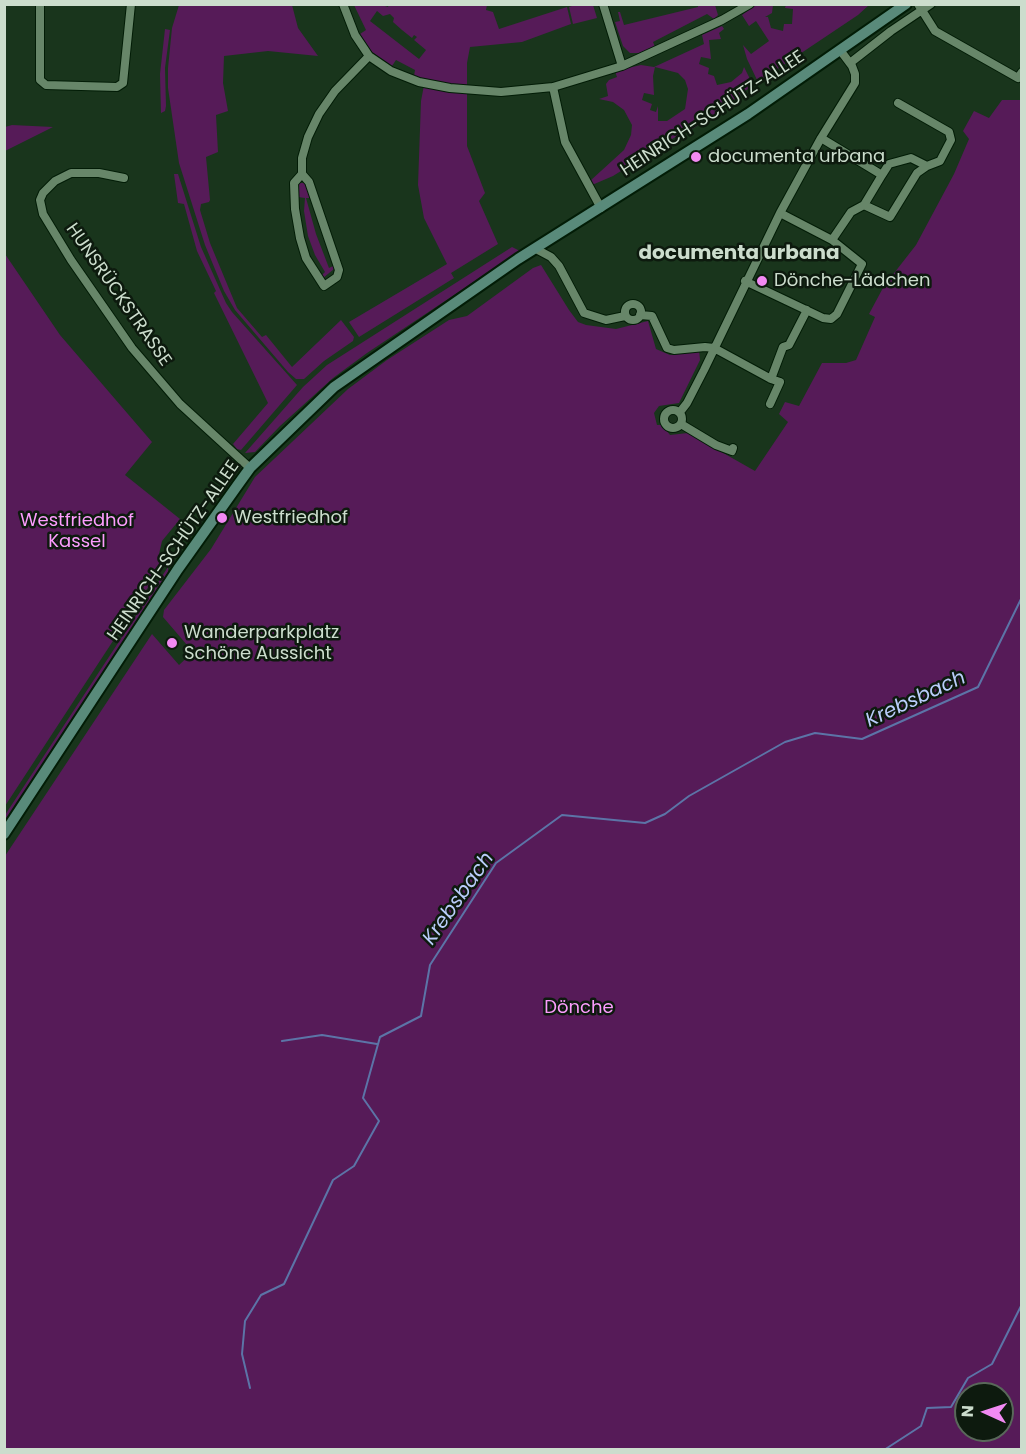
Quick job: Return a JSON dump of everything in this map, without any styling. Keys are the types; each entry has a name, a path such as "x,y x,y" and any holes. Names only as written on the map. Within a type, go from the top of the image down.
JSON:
{"main road":[{"name":"HEINRICH-SCHÜTZ-ALLEE","path":"4,834 178,569 250,468 334,387 518,259 748,114 906,4"}],"street":[{"path":"40,4 40,80 46,85 117,87 123,83 130,4"},
{"path":"343,4 355,35 369,56 391,71 419,82 450,88 501,92 553,87 622,66 722,20 750,4"},
{"path":"603,4 622,66"},
{"path":"850,63 920,8 931,4"},
{"path":"920,8 935,31 1018,78 1022,72"},
{"path":"680,412 687,404 780,213 821,138 855,83 855,74 850,63 840,50"},
{"path":"302,174 294,183 295,209 300,238 306,258 324,286 337,277 339,270 309,182 302,174 302,158 308,137 319,114 335,91 369,56"},
{"path":"553,87 565,142 600,208"},
{"path":"864,205 891,217 917,172 940,161 951,140 949,132 898,103"},
{"path":"821,138 882,175"},
{"path":"832,240 851,212 864,205 889,164 911,158 927,166"},
{"name":"HUNSRÜCKSTRASSE","path":"124,178 99,173 71,173 55,181 43,193 40,200 43,214 71,260 132,348 180,404 250,468"},
{"path":"745,281 823,318 831,319 837,314 862,264 832,240 780,213"},
{"path":"536,249 551,257 559,266 584,313 606,320 626,316 633,320 640,315 652,316 667,348 674,350 705,346 714,348 780,382 770,404"},
{"path":"626,316 625,309 632,304 638,306 640,315"},
{"path":"771,379 783,347 789,345 807,310"},
{"path":"673,409 680,412 683,417 681,424 670,428 664,422 668,411 673,409"},
{"path":"681,424 716,445 732,451 733,448"}],"green space":[{"path":"6,4 5,127 12,125 53,127 5,151 4,5"},
{"path":"389,4 487,5 486,10 493,12 499,29 567,7 571,24 522,42 470,47 467,63 467,146 485,193 479,201 498,244 451,273 454,278 359,337 349,322 447,264 424,218 418,185 421,101 425,80 414,76 415,70 396,60 392,66 372,52 360,34 366,30 354,5 388,7","holes":["377,11 383,16 390,14 394,18 393,22 402,30 412,38 414,35 417,37 414,40 426,50 419,59 370,21"]},
{"path":"179,5 292,5 298,28 318,56 268,51 224,56 223,83 228,111 216,115 218,152 206,157 210,200 201,204 200,210 210,243 237,308 262,337 266,335 292,367 341,320 354,337 353,341 324,361 304,379 296,379 288,372 235,310 224,291 205,245 179,163 168,88 172,28"},
{"path":"593,5 597,18 573,24 569,7"},
{"path":"698,5 715,5 718,15 714,19 707,14 653,42 655,47 639,53 630,53 623,46 615,22 620,21 618,12 620,12 624,25 698,7"},
{"path":"756,5 773,5 772,13 765,17 768,17 771,28 783,31 784,24 792,24 793,9 785,8 786,5 869,5 858,15 758,82 743,45 751,54 769,41 756,21 749,26 742,15"},
{"path":"722,26 724,29 719,33 721,39 709,40 711,59 701,57 699,64 709,68 708,74 714,76 717,85 731,82 742,73 744,67 753,85 692,129 613,176 592,185 590,181 624,150 631,135 632,125 624,110 613,102 599,99 608,96 606,84 617,77 615,71 641,65 654,67 704,44 702,35","holes":["655,67 678,73 685,80 688,89 685,109 667,121 658,121 658,106 656,112 650,110 652,104 642,100 644,93 654,95"]},
{"path":"165,29 170,30 165,68 166,106 165,111 161,113 160,74"},
{"name":"Dönche","path":"1002,100 1021,100 1021,1449 5,1450 5,856 152,634 179,665 193,652 163,617 164,610 211,549 255,477 348,389 387,360 449,320 467,316 533,268 541,265 578,322 616,329 648,321 656,349 670,355 699,350 700,360 679,403 659,406 654,413 657,425 662,425 670,435 688,433 755,471 788,422 779,414 785,402 799,406 822,363 846,363 856,360 875,317 869,314 884,286 916,245 954,174 969,139 963,131 974,111 989,118"},
{"path":"174,174 178,174 201,247 226,303 297,385 241,450 233,444 268,403 214,293 216,291 197,251 184,204 178,203"},
{"path":"299,183 306,183 311,198 306,198 329,268 335,265 334,269 323,278 321,276 325,272 308,236 304,211 305,198 298,197"},
{"path":"512,247 520,251 367,353 333,378 255,452 245,453 303,387 327,365"},
{"name":"Westfriedhof Kassel","path":"5,254 60,335 152,442 125,475 180,519 162,541 159,554 163,561 162,566 5,806"},
{"path":"168,567 168,572 142,615 5,825 5,815"}],"waterway":[{"name":"Krebsbach","path":"250,1388 242,1354 245,1321 261,1295 284,1284 333,1180 354,1166 379,1121 363,1098 380,1037 421,1016 430,965 496,863 562,815 645,823 665,814 689,796 785,742 815,733 862,739 978,687 1022,597"},
{"path":"282,1041 322,1035 377,1044"},
{"path":"884,1450 921,1426 927,1408 951,1407 968,1378 992,1364 1022,1304"}],"place":[{"name":"documenta urbana","path":"696,157"},
{"name":"Dönche-Lädchen","path":"762,281"},
{"name":"Westfriedhof","path":"222,518"},
{"name":"Wanderparkplatz Schöne Aussicht","path":"172,643"}],"district":[{"name":"documenta urbana","path":"739,254"}]}
